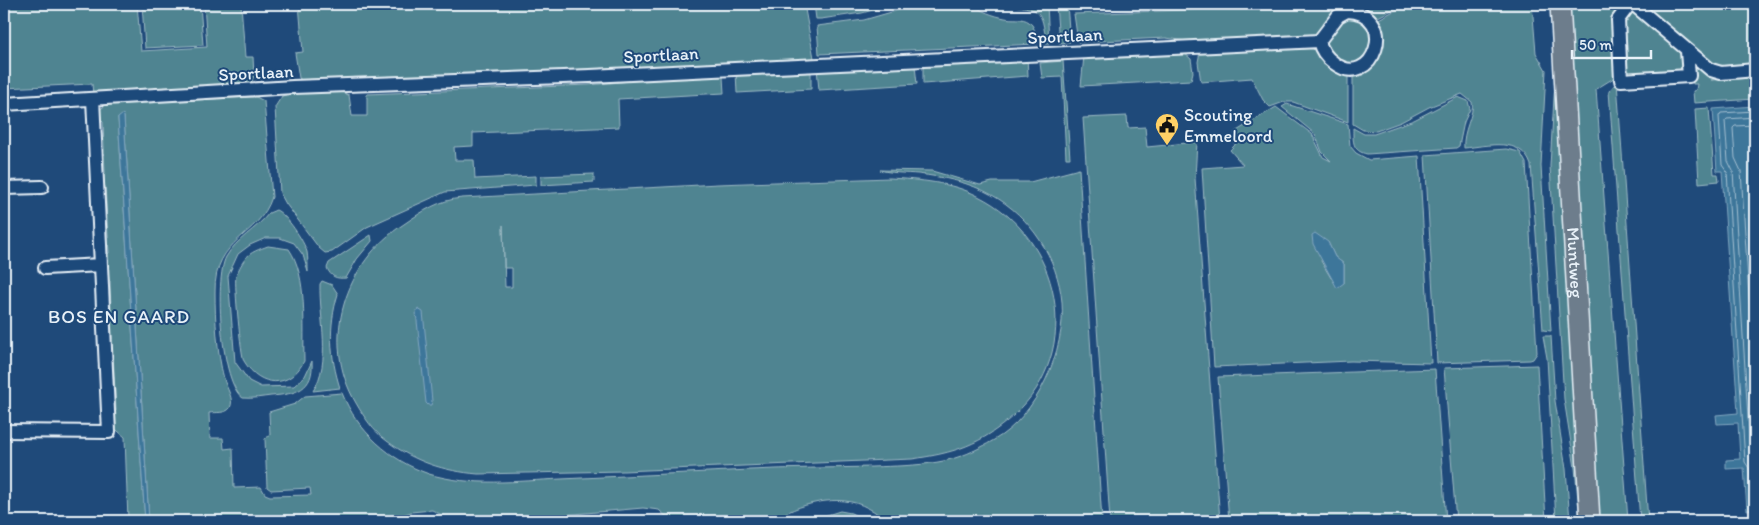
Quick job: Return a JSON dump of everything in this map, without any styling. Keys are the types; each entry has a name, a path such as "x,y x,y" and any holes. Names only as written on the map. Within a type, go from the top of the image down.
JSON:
{"main road":[{"name":"Muntweg","path":"1560,4 1590,521"}],"street":[{"path":"1687,51 1689,76 1621,80 1618,20 1631,4 1709,69 1716,72 1755,70"},
{"path":"1350,11 1364,16 1371,22 1377,32 1378,42 1370,60 1363,66 1351,70 1332,62 1324,53 1320,41 1338,16 1350,11"},
{"name":"Sportlaan","path":"4,104 292,87 590,76 1320,41"},
{"path":"4,431 109,432 93,99"},
{"path":"4,188 42,186"},
{"path":"45,268 101,265"}],"green space":[{"path":"4,4 137,4 141,51 207,47 204,4 241,4 245,57 253,57 254,76 251,83 245,85 107,91 104,94 93,94 92,84 4,88"},
{"path":"142,4 200,4 203,45 145,48"},
{"path":"299,4 804,4 814,58 813,62 306,83 299,78 295,53 303,52"},
{"path":"814,4 895,4 862,13 816,19"},
{"path":"919,4 972,4 996,16 1027,20 1034,29 1037,44 819,54 817,26 864,20"},
{"path":"1005,4 1047,4 1049,43 1046,43 1043,23 1037,12 1026,7"},
{"path":"1056,4 1067,4 1070,42 1059,43"},
{"path":"1243,4 1342,4 1317,35 1187,41 1166,38 1078,42 1074,14 1240,8"},
{"path":"1349,4 1404,4 1372,20 1350,7"},
{"path":"1407,4 1532,4 1536,53 1546,70 1541,166 1551,331 1543,330 1531,165 1526,156 1512,146 1493,145 1464,148 1465,135 1472,112 1472,102 1462,94 1429,107 1401,122 1376,131 1363,130 1353,124 1353,78 1356,73 1370,64 1373,22"},
{"path":"1567,4 1623,4 1617,76 1596,89 1628,521 1597,521"},
{"path":"1641,4 1755,4 1755,66 1723,68 1708,63 1686,40"},
{"path":"1631,9 1682,53 1684,71 1632,74 1625,63 1622,40 1622,18"},
{"path":"1361,16 1375,38 1360,65 1336,61 1323,42 1339,18"},
{"path":"1312,47 1348,76 1348,122 1293,102 1284,102 1270,107 1263,100 1252,78 1201,82 1198,62 1200,52"},
{"path":"1182,51 1191,59 1193,72 1191,80 1081,86 1084,56"},
{"path":"1027,56 1028,76 923,84 923,67 925,63"},
{"path":"1063,61 1070,158 1066,158 1062,77 1042,78 1040,63"},
{"path":"1556,64 1581,484 1580,521 1575,468 1564,399 1550,166"},
{"path":"915,66 917,84 819,90 817,68"},
{"path":"1697,67 1755,75 1711,80 1755,78 1755,99 1694,103 1693,91 1696,90 1697,84 1693,84 1693,69"},
{"path":"808,69 811,72 811,89 737,93 736,72"},
{"path":"718,73 723,77 724,93 618,99 619,127 473,133 473,146 454,147 455,160 474,160 475,179 536,176 536,185 445,192 367,227 332,252 325,253 319,248 280,193 275,107 282,96 289,94 338,91 349,95 352,116 367,116 367,94 588,85"},
{"path":"1617,82 1648,521 1640,521 1609,91"},
{"path":"256,97 264,101 272,197 266,211 229,249 222,260 217,274 215,292 220,358 224,379 230,394 231,405 226,411 209,413 210,438 223,438 224,449 233,448 234,488 261,487 265,494 270,496 311,495 310,488 271,490 267,487 265,439 270,435 269,412 295,404 305,396 342,393 348,407 366,432 389,453 401,461 429,474 461,481 511,482 765,469 897,466 945,461 974,451 988,444 1009,429 1023,415 1046,380 1054,360 1062,321 1062,302 1055,270 1048,254 1030,226 1006,204 992,195 956,181 927,175 880,170 932,171 980,185 992,182 1030,182 1079,169 1102,521 887,521 871,509 857,503 831,501 806,505 772,521 671,521 659,510 643,508 551,516 539,521 454,521 432,510 411,512 386,521 302,521 281,517 203,521 149,521 124,117 118,118 145,521 128,521 125,437 112,426 112,415 116,411 113,353 109,349 108,343 112,339 110,281 105,276 104,256 109,253 105,186 101,182 101,178 105,173 103,122 98,117 100,109 108,104"},
{"path":"1458,97 1468,101 1470,109 1464,122 1459,146 1456,148 1367,154 1362,153 1354,145 1353,128 1364,134 1374,134 1414,120"},
{"path":"1287,104 1348,124 1350,146 1356,153 1369,160 1419,156 1431,363 1351,361 1214,367 1202,168 1243,165 1230,150 1235,145 1235,132 1276,107 1312,134 1323,157 1331,161 1322,152 1315,134 1282,107","holes":["1328,242 1335,257 1344,264 1344,283 1331,278 1321,261"]},
{"path":"1709,108 1714,174 1718,174 1719,181 1699,183 1695,109"},
{"path":"1127,116 1128,128 1145,127 1147,147 1197,142 1195,178 1220,521 1110,521 1083,118"},
{"path":"1506,149 1520,152 1526,163 1537,353 1530,360 1437,363 1425,155"},
{"path":"594,174 594,182 541,185 541,176"},
{"path":"890,178 923,181 968,191 1006,215 1029,239 1045,266 1054,297 1056,328 1050,360 1036,389 1014,415 1002,425 978,441 927,457 623,471 478,474 442,468 408,455 387,441 369,424 356,403 345,379 340,354 339,329 344,304 353,281 366,259 383,240 404,224 432,207 446,201 462,198 718,184","holes":["504,268 512,268 512,287 505,287"]},
{"path":"276,210 289,222 302,241 307,252 308,272 303,255 294,243 280,238 266,238 250,245 238,254 228,276 235,362 249,381 261,387 294,386 305,376 312,361 312,371 310,378 302,389 295,392 243,398 235,389 229,374 225,353 220,308 222,269 226,257 235,245 269,213"},
{"path":"371,235 372,241 357,259 346,278 337,278 330,274 327,268 329,263"},
{"path":"268,246 289,249 295,260 302,288 304,318 304,361 291,377 275,382 258,376 244,361 236,292 236,277 244,261 252,253"},
{"path":"322,281 332,285 338,294 333,318 332,353 340,388 313,391 322,367 323,339 320,284"},
{"path":"1543,336 1551,336 1555,401 1566,469 1570,521 1556,521 1547,358"},
{"path":"1537,365 1546,521 1456,521 1444,368"},
{"path":"1435,369 1446,521 1229,521 1218,377"},
{"path":"840,511 851,513 866,521 808,521"},
{"path":"643,516 655,518 659,521 601,521"}],"water":[{"path":"1755,106 1755,509 1747,510 1744,468 1726,469 1726,460 1740,459 1738,423 1717,424 1716,415 1738,413 1722,171 1717,171 1713,109"},
{"path":"123,114 149,521 145,521 118,118"},
{"path":"1315,233 1328,242 1335,257 1344,264 1344,283 1337,288 1313,244 1312,235"},
{"path":"418,309 423,312 431,405 426,403 416,312"}],"place":[{"name":"Scouting Emmeloord","path":"1167,146"}],"district":[{"name":"BOS EN GAARD","path":"119,316"}]}
